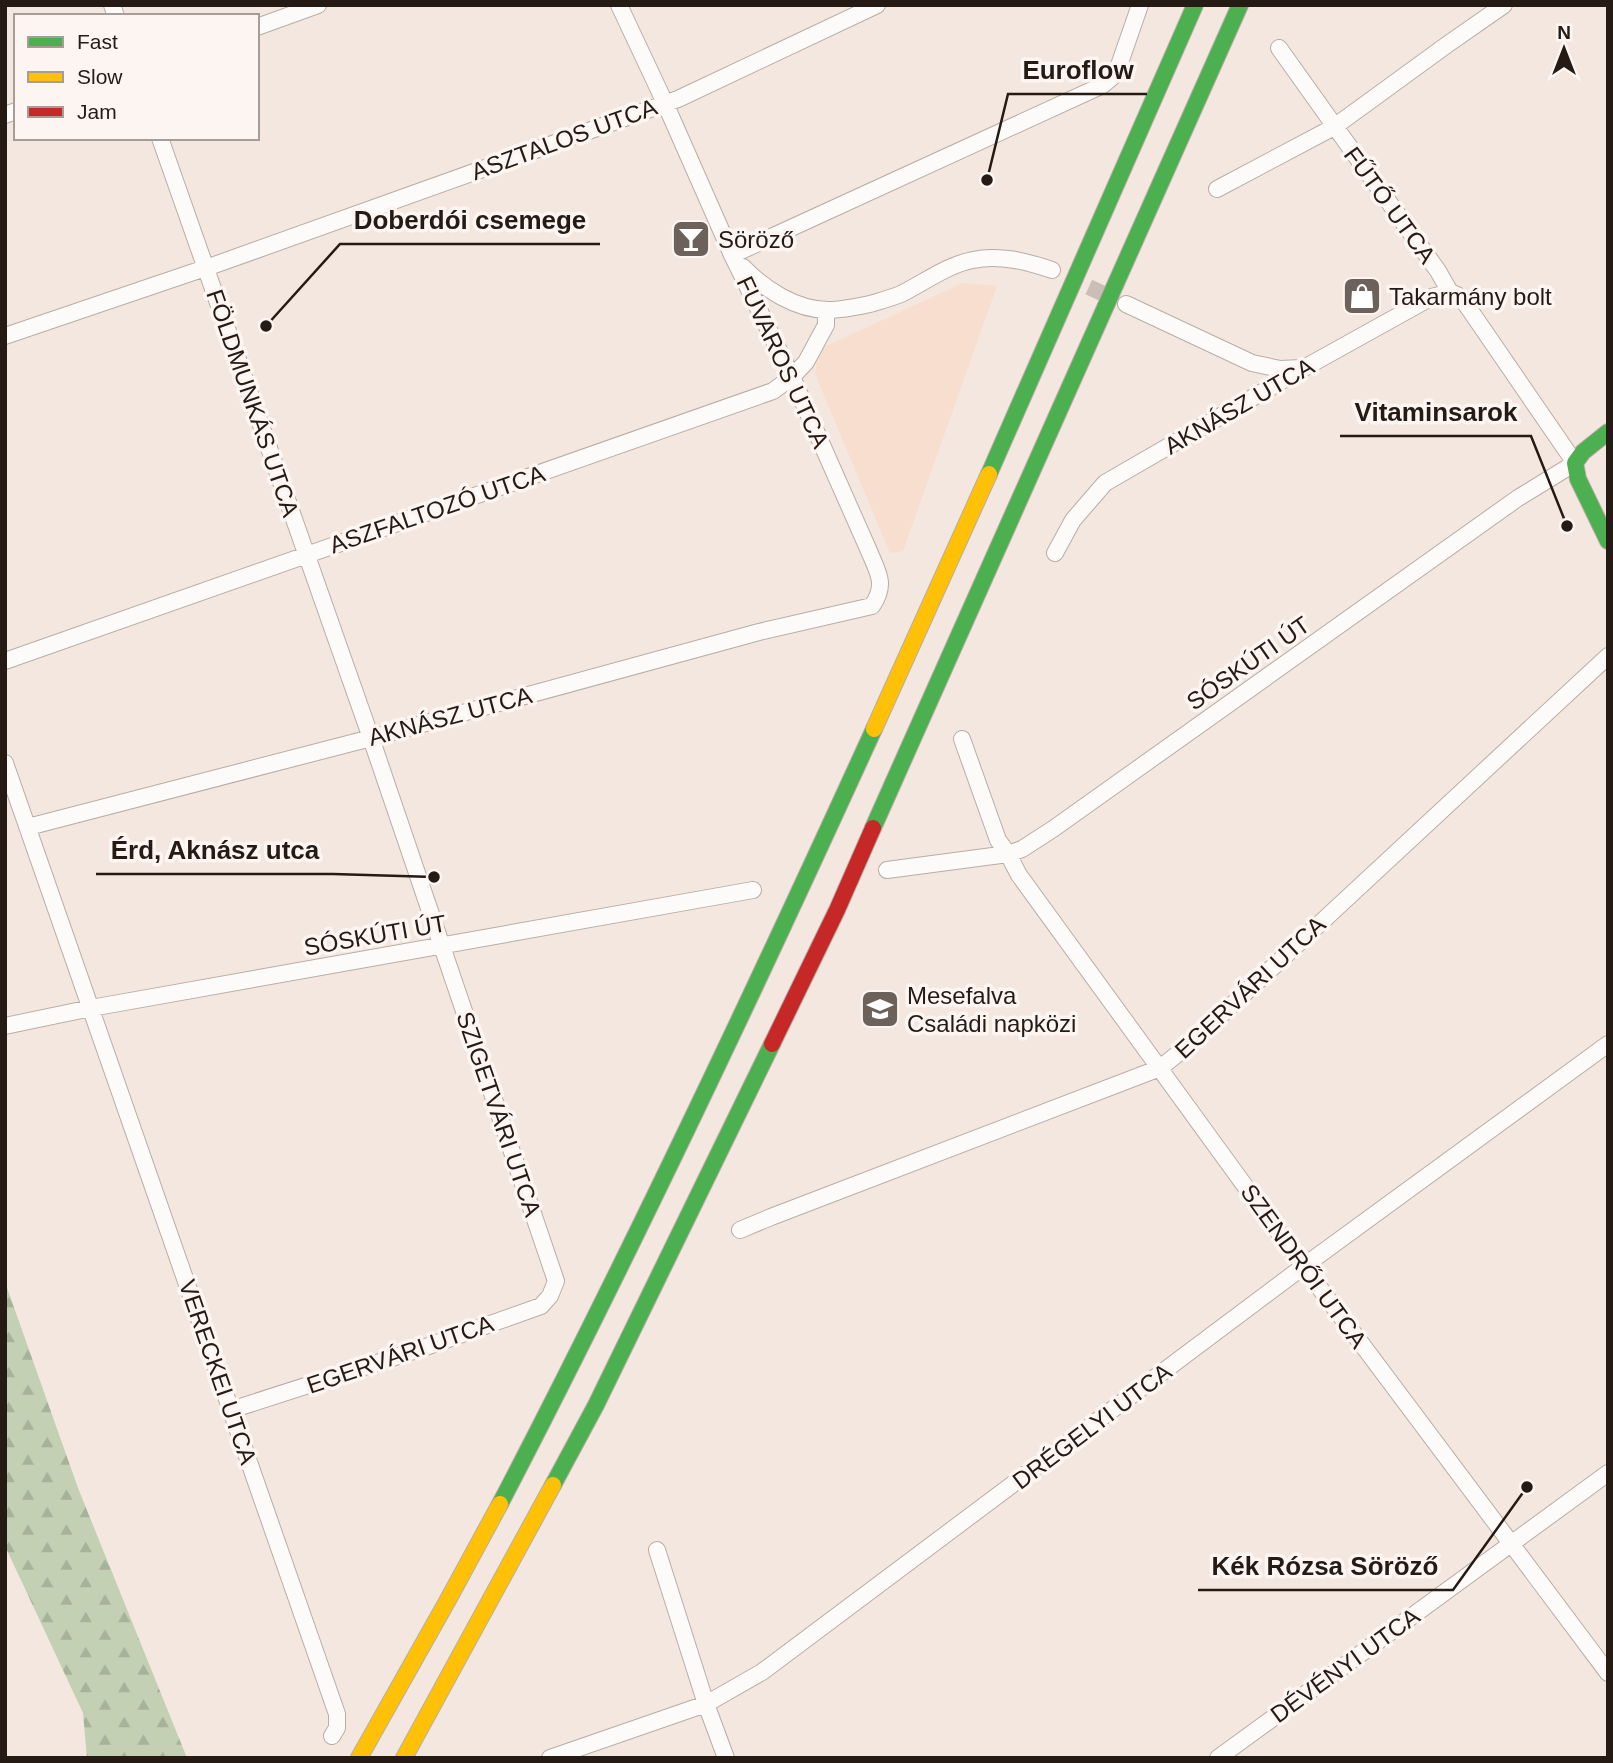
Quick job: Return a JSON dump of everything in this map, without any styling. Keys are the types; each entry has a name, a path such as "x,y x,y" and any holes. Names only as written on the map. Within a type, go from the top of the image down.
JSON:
{"main road":[{"path":"359,1758 472,1555 556,1395 776,946 926,617 1195,5"},
{"path":"404,1758 596,1405 831,922 1240,5"},
{"name":"SÓSKÚTI ÚT","path":"1575,463 1583,452 1608,432"},
{"path":"1575,463 1578,479 1608,541"}],"street":[{"path":"259,26 318,5"},
{"name":"FUVAROS UTCA","path":"619,5 732,255 792,377 881,580 879,596 872,606"},
{"name":"ASZTALOS UTCA","path":"5,336 678,99 877,5"},
{"path":"1052,270 1018,260 976,259 958,264 881,301 826,310 800,305 777,294 755,279 732,255 1103,85 1116,74 1140,5"},
{"path":"1217,188 1334,127 1504,5"},
{"name":"FŰTŐ UTCA","path":"1279,48 1438,271 1450,292 1463,300 1575,463"},
{"name":"FÖLDMUNKÁS UTCA","path":"161,140 443,946"},
{"name":"AKNÁSZ UTCA","path":"1055,553 1073,520 1105,483 1432,297 1450,292"},
{"path":"1125,304 1252,363 1280,369 1304,368"},
{"name":"ASZFALTOZÓ UTCA","path":"5,661 773,391 806,362 826,325 826,310"},
{"name":"SÓSKÚTI ÚT","path":"887,870 1008,854 1022,849 1518,498 1575,463"},
{"name":"AKNÁSZ UTCA","path":"28,827 371,738 759,632 872,606"},
{"name":"EGERVÁRI UTCA","path":"740,1230 1160,1068 1190,1044 1608,656"},
{"path":"962,739 998,840 1008,854"},
{"name":"VERECKEI UTCA","path":"5,763 338,1714 337,1728 332,1736"},
{"name":"SZENDRŐI UTCA","path":"1008,854 1019,875 1304,1266 1608,1673"},
{"name":"SÓSKÚTI ÚT","path":"5,1026 91,1008 753,890"},
{"name":"SZIGETVÁRI UTCA","path":"443,946 556,1281"},
{"name":"DRÉGELYI UTCA","path":"550,1758 706,1704 762,1672 1304,1266 1608,1044"},
{"name":"EGERVÁRI UTCA","path":"232,1410 541,1307 550,1296 556,1281"},
{"name":"DÉVÉNYI UTCA","path":"1218,1758 1507,1539 1608,1473"},
{"path":"657,1550 726,1758"}],"shaded area":[{"path":"963,283 997,286 903,551 890,553 815,374 818,354 824,347"}],"green space":[{"path":"5,1282 78,1488 187,1758 87,1758 83,1713 5,1546"}],"tunnel":[{"path":"1067,277 1117,300"}],"traffic: fast":[{"path":"989,474 1195,5"},
{"path":"873,828 1240,5"},
{"path":"1608,432 1583,452 1575,463 1578,479 1608,541"},
{"path":"500,1504 692,1119 874,729"},
{"path":"553,1485 596,1405 772,1044"}],"traffic: slow":[{"path":"874,729 989,474"},
{"path":"404,1758 553,1485"},
{"path":"359,1758 500,1504"}],"traffic: jam":[{"path":"772,1044 837,910 873,828"}],"place":[{"name":"Euroflow","path":"987,180"},
{"name":"Söröző","path":"691,239"},
{"name":"Takarmány bolt","path":"1362,296"},
{"name":"Doberdói csemege","path":"266,326"},
{"name":"Vitaminsarok","path":"1567,526"},
{"name":"Érd, Aknász utca","path":"434,877"},
{"name":"Mesefalva Családi napközi","path":"880,1009"},
{"name":"Kék Rózsa Söröző","path":"1527,1487"}]}
